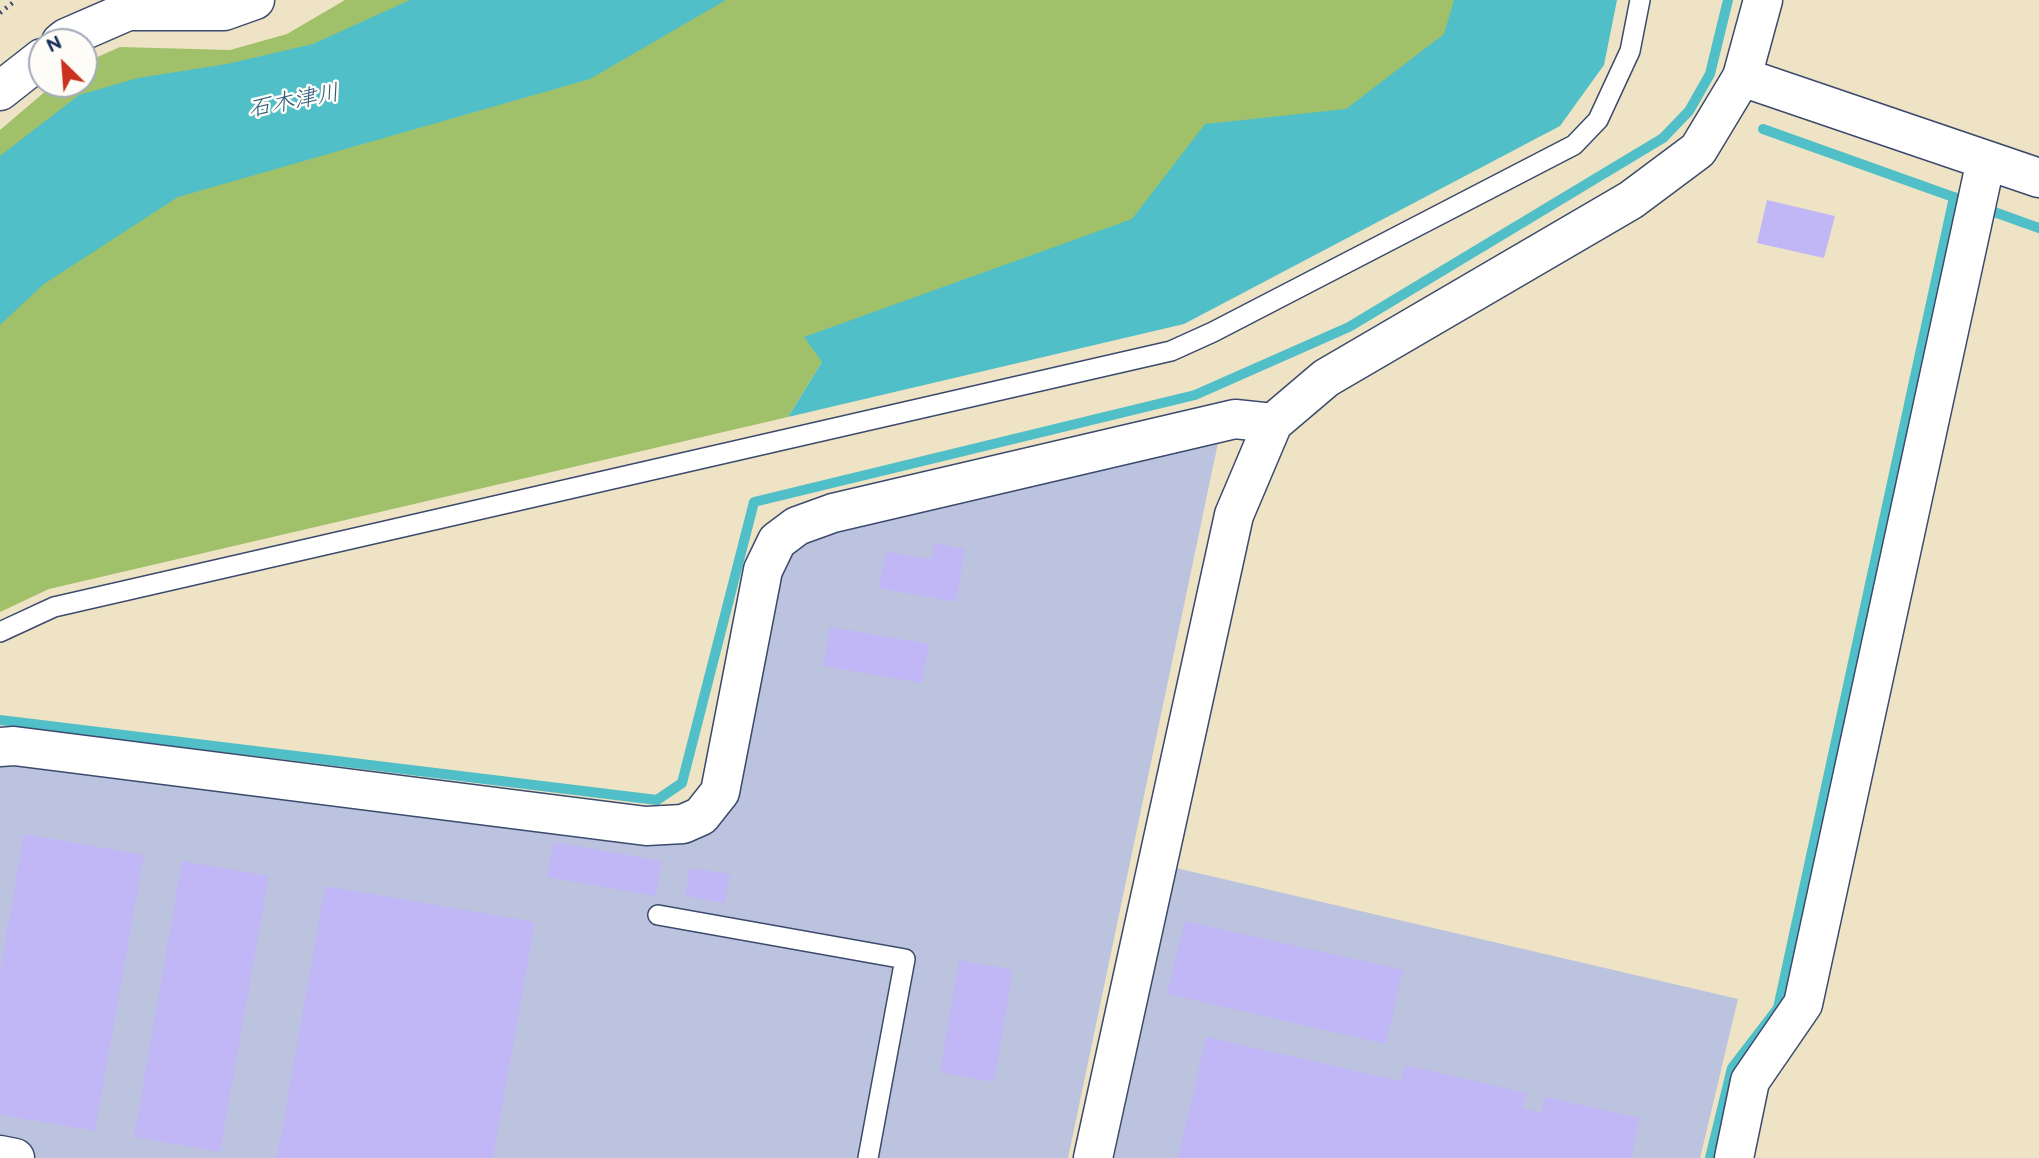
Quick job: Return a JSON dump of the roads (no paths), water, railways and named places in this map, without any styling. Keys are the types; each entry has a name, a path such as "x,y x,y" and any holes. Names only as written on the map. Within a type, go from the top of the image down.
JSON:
{"street":[{"path":"89,28 128,11 224,11 255,0"},
{"path":"1093,1158 1234,515 1273,423 1326,378 1631,200 1698,150 1742,77 1763,0"},
{"path":"0,92 28,69"},
{"path":"1742,77 1979,190 2039,178"},
{"path":"1734,1158 1750,1081 1803,1004 1979,190"},
{"path":"0,747 14,746 646,826 683,824 701,816 720,792 763,570 778,541 797,526 833,513 1235,419 1273,423"},
{"path":"0,1155 15,1158"}],"lane":[{"path":"0,632 54,607 1171,351 1225,326 1574,145 1598,120 1630,51 1640,0"},
{"path":"658,915 905,959 868,1158"}],"water":[{"name":"石木津川","path":"410,0 726,0 590,79 178,197 44,284 0,325 0,156 75,98 98,98 98,90 138,78 227,64 313,44"},
{"path":"1454,0 1617,0 1604,65 1560,126 1184,324 788,417 822,362 804,337 1132,219 1205,124 1346,109 1444,34"}],"waterway":[{"path":"0,720 657,800 682,783 754,502 1195,395 1349,327 1663,138 1689,111 1710,74 1728,0"},
{"path":"1763,129 1959,199"},
{"path":"1710,1158 1732,1068 1778,1008 1954,197"},
{"path":"1983,208 2039,228"}]}
